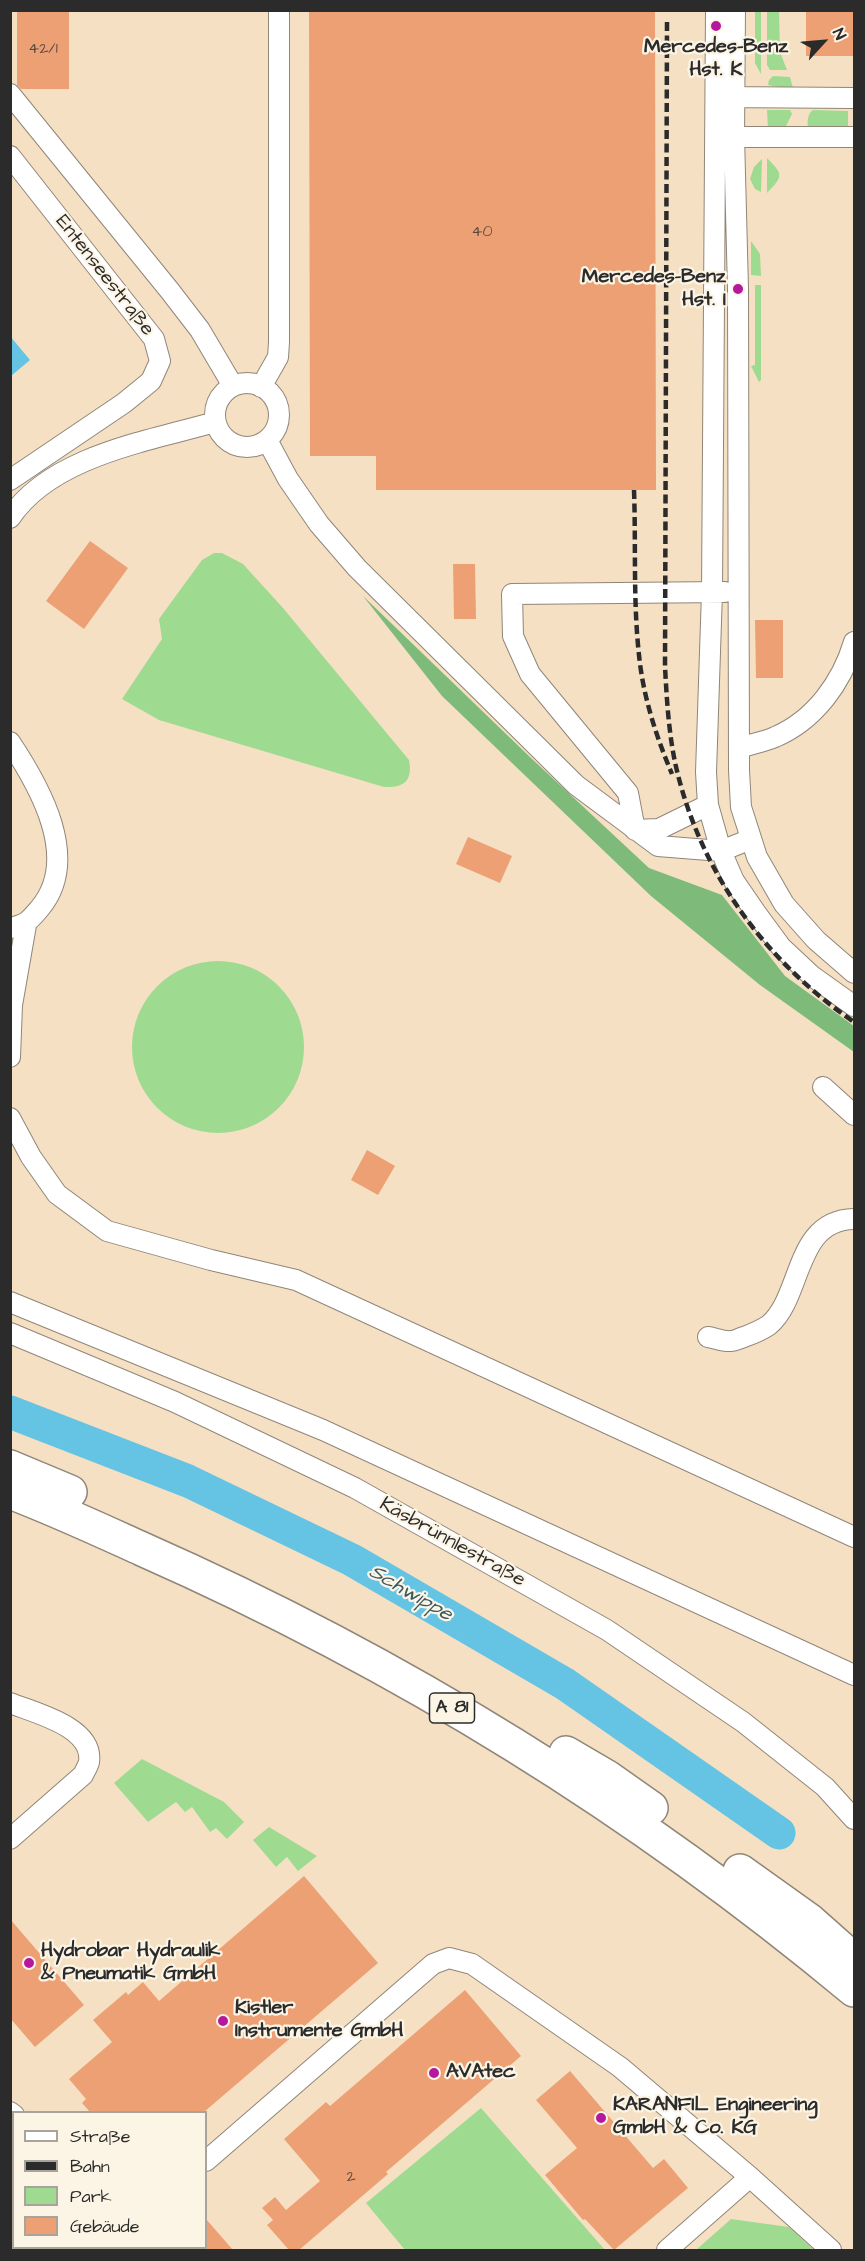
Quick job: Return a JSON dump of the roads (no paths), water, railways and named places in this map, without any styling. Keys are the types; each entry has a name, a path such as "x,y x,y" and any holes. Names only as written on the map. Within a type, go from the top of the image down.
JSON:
{"highway":[{"name":"A 81","path":"10,1467 156,1530 255,1578 394,1649 468,1692 607,1777 810,1921 855,1960"},
{"name":"A 81","path":"10,1492 234,1590 388,1672 500,1736 701,1869 855,1990"}],"street":[{"path":"261,387 278,357 279,342 279,10"},
{"path":"716,10 725,97 725,137 706,772 708,805 721,851 734,881 781,947 812,976 855,1006"},
{"path":"725,97 735,10"},
{"path":"10,94 170,291 206,339 233,386"},
{"path":"725,97 855,98"},
{"path":"725,137 855,137"},
{"path":"725,137 738,289 741,807 757,857 784,904 816,940 855,973"},
{"name":"Entenseestraße","path":"10,156 154,339 160,361 151,381 124,403 10,480"},
{"path":"252,383 261,387 270,393 276,402 278,423 267,440 257,446 236,446 219,432 215,422 218,401 224,392 233,386 252,383"},
{"path":"10,518 28,496 52,478 81,463 215,422"},
{"path":"267,440 288,478 319,524 357,568 576,785 657,846 721,851 751,839"},
{"path":"635,830 628,793 530,674 513,636 512,594 739,593"},
{"path":"739,748 777,736 816,711 848,662 855,642"},
{"path":"10,742 42,798 56,836 57,873 49,897 18,927 10,1057"},
{"path":"635,830 659,829 708,805"},
{"path":"823,1088 855,1114"},
{"path":"10,1118 31,1157 57,1194 106,1231 211,1260 296,1280 855,1537"},
{"path":"708,1337 731,1341 752,1335 770,1324 782,1306 807,1249 818,1234 843,1219 855,1219"},
{"path":"10,1302 323,1430 855,1675"},
{"name":"Käsbrünnlestraße","path":"10,1333 175,1402 355,1488 607,1630 743,1722 825,1787 855,1819"},
{"path":"10,1703 71,1728 81,1736 88,1751 89,1762 83,1775 10,1839"},
{"path":"207,2160 433,1964 449,1958 472,1964 620,2067 750,2177 831,2250"},
{"path":"667,2250 750,2177"}],"water":[{"path":"10,336 30,360 11,376 10,376"}],"waterway":[{"name":"Schwippe","path":"10,1412 188,1481 352,1560 565,1684 779,1833"}],"railway":[{"path":"667,22 665,667 672,748 690,813 704,849 722,883 767,945 823,999 854,1022"},
{"path":"634,490 636,614 641,670 651,716 672,774"}],"place":[{"name":"Mercedes-Benz Hst. K","path":"716,26"},
{"name":"Mercedes-Benz Hst. I","path":"738,289"},
{"name":"Hydrobar Hydraulik & Pneumatik GmbH","path":"29,1963"},
{"name":"Kistler Instrumente GmbH","path":"223,2021"},
{"name":"AVAtec","path":"434,2073"},
{"name":"KARANFIL Engineering GmbH & Co. KG","path":"601,2118"}]}
